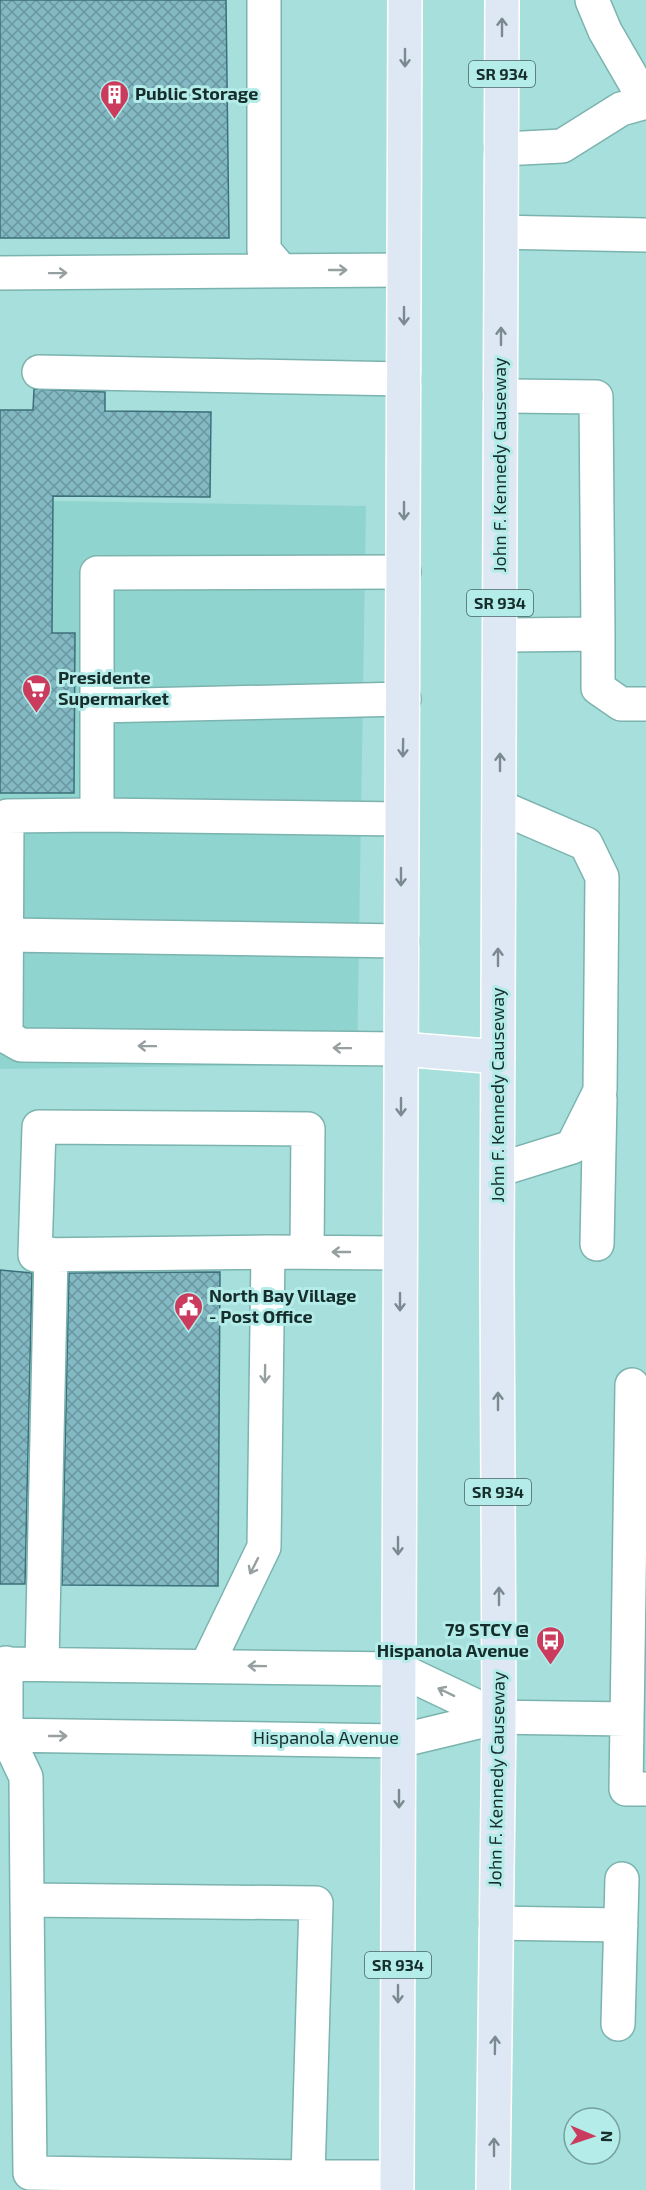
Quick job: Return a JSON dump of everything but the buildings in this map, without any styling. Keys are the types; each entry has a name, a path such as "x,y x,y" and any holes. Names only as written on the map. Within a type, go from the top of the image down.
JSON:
{"main road":[{"name":"SR 934","path":"397,2184 405,0"},
{"name":"John F. Kennedy Causeway","path":"494,2190 499,1717 498,1057 502,0"},
{"path":"401,1049 498,1057"}],"street":[{"path":"264,0 264,250 280,269"},
{"path":"501,149 562,146 621,109 646,102 604,30 592,0"},
{"path":"501,232 646,235"},
{"path":"0,273 280,269 404,270"},
{"path":"39,372 404,379"},
{"path":"500,396 596,397 598,688 621,704 646,704"},
{"path":"97,815 97,573 404,573"},
{"path":"500,635 598,634"},
{"path":"97,706 404,699"},
{"path":"500,807 586,844 602,877 597,1244"},
{"path":"401,819 7,816 6,1031 7,1037 16,1044 401,1049"},
{"path":"8,935 402,941"},
{"path":"498,1170 572,1147 600,1091"},
{"path":"308,1252 308,1129 39,1127 35,1254 400,1253"},
{"path":"207,1665 264,1547 268,1252"},
{"path":"42,1663 51,1254"},
{"path":"632,1385 637,1656 627,1719 626,1789 646,1789"},
{"path":"397,2184 30,2173 27,1900 13,1812 26,1777 3,1735 3,1664 398,1669 499,1717 627,1719"},
{"name":"Hispanola Avenue","path":"3,1735 399,1741 499,1717"},
{"path":"618,2024 622,1879"},
{"path":"27,1900 316,1902 308,2183"},
{"path":"496,1923 621,1925"}],"shaded area":[{"path":"0,500 366,506 357,1064 0,1069"}],"place":[{"name":"Public Storage","path":"114,120"},
{"name":"Presidente Supermarket","path":"37,714"},
{"name":"North Bay Village - Post Office","path":"188,1332"},
{"name":"79 STCY @ Hispanola Avenue","path":"550,1666"}]}
